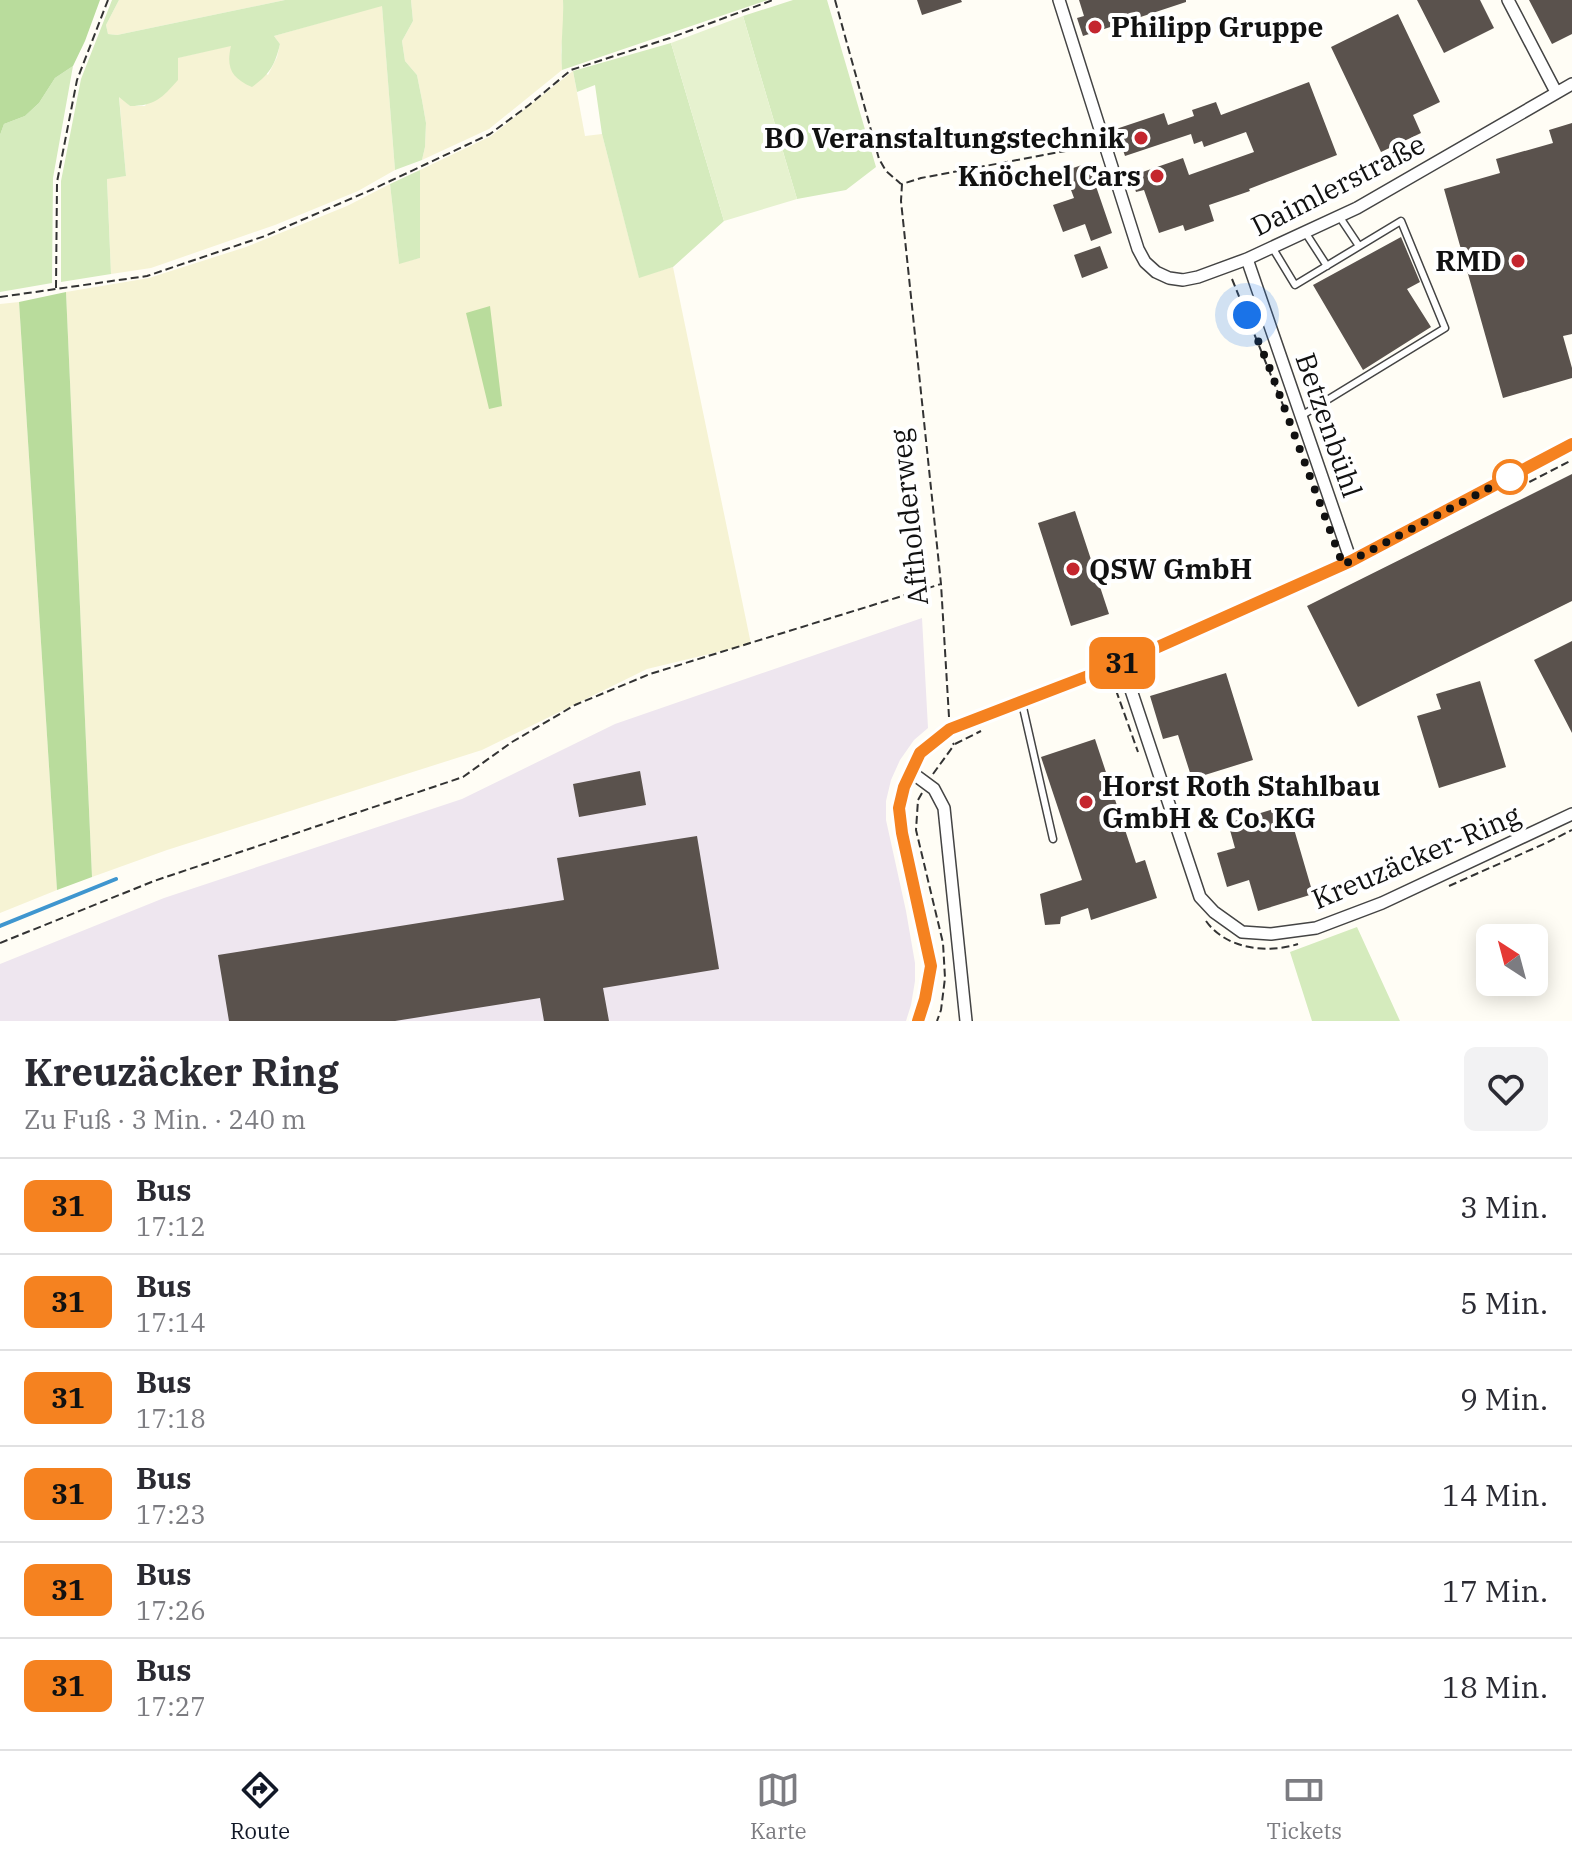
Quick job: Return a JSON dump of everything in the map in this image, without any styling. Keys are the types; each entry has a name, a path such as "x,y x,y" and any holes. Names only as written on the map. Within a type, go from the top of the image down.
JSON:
{"street":[{"name":"Daimlerstraße","path":"1059,0 1138,249 1145,262 1169,278 1183,280 1198,277 1247,259 1357,208 1572,84"},
{"path":"1508,0 1556,92"},
{"name":"Betzenbühl","path":"1247,259 1295,419 1351,561"},
{"path":"918,1021 931,966 899,808 904,787 920,753 950,729 1122,663 1351,561 1572,444"},
{"name":"Kreuzäcker-Ring","path":"1122,663 1200,897 1214,912 1242,932 1271,934 1316,928 1382,903 1572,814"},
{"path":"911,772 934,789 944,808 966,1021"}],"lane":[{"path":"1339,216 1359,246"},
{"path":"1272,247 1295,285 1401,221 1445,328 1295,419"},
{"path":"1305,232 1327,266"},
{"path":"1022,703 1053,839"}],"path":[{"path":"56,290 57,182 77,80 108,0"},
{"path":"0,297 147,276 265,236 490,134 571,70 773,0"},
{"path":"835,0 879,159 886,171 902,184 1105,143"},
{"name":"Aftholderweg","path":"902,184 901,201 941,584 950,729 954,745 926,784"},
{"path":"1227,266 1295,419"},
{"path":"0,943 154,881 463,777 512,742 575,705 650,674 941,584"},
{"path":"1111,678 1138,753"},
{"path":"926,784 918,800 916,830 943,943 945,978 937,1021"},
{"path":"1439,890 1572,830"},
{"path":"1202,915 1208,925 1224,938 1241,946 1283,949 1297,944"}],"shaded area":[{"path":"119,0 285,0 117,35 108,34 106,25"},
{"path":"411,0 563,0 562,70 489,129 422,160 426,123 417,75 405,61 402,41 413,21"},
{"path":"382,5 395,170 358,191 275,225 151,268 111,274 107,178 126,176 119,95 130,106 145,106 177,58 232,45 268,75 280,44 274,36"},
{"path":"573,71 585,136 602,134 639,277 673,267 751,644 647,669 482,750 167,850 92,877 66,292 149,278 246,247 347,206 390,184 399,263 420,258 420,170 491,136"},
{"path":"19,302 57,890 0,913 0,304"},
{"path":"922,618 928,728 914,740 900,760 886,801 886,820 915,963 915,981 906,1021 0,1021 0,964 164,898 462,799 615,724"}],"green space":[{"path":"0,0 100,0 73,66 55,78 39,103 25,116 4,124 0,135"},
{"path":"112,0 119,0 106,25 108,34 117,35 285,0 411,0 413,21 402,41 405,61 417,75 426,123 422,160 395,170 382,6 274,36 280,44 274,63 252,87 239,80 232,71 229,60 231,46 178,58 178,80 157,100 130,106 119,97 126,176 107,179 111,274 61,282 61,181 81,79"},
{"path":"563,0 768,0 562,70"},
{"path":"793,0 827,0 876,167 846,190 797,199 743,16"},
{"path":"743,16 797,199 724,221 671,43"},
{"path":"671,43 724,221 673,267 639,278 602,134 595,85 577,92 573,71"},
{"path":"73,66 53,178 52,283 0,292 0,135 4,124 25,116 39,103 55,78"},
{"path":"420,170 420,258 399,264 390,184"},
{"path":"66,292 92,877 57,890 19,302"},
{"path":"490,306 502,406 489,409 466,313"},
{"path":"1357,927 1400,1021 1312,1021 1290,952"}],"building":[{"path":"917,0 961,0 962,2 922,15"},
{"name":"Philipp Gruppe","path":"1079,0 1186,2 1083,36 1077,18 1084,16"},
{"path":"1417,0 1480,0 1494,28 1444,53"},
{"path":"1529,0 1572,0 1572,34 1552,44"},
{"path":"1398,14 1440,102 1413,115 1421,133 1381,152 1331,47"},
{"path":"1309,82 1337,155 1209,205 1214,221 1185,231 1183,225 1159,233 1144,190 1136,192 1131,176 1183,158 1189,175 1254,152 1246,132 1204,147 1202,141 1194,144 1191,134 1125,156 1116,129 1164,113 1168,125 1194,116 1192,110 1216,102 1221,115"},
{"name":"RMD","path":"1572,123 1572,334 1563,336 1572,378 1503,398 1444,189 1500,173 1496,159 1553,143 1549,130"},
{"path":"1088,163 1112,233 1091,241 1085,224 1063,232 1053,205 1074,198 1064,171"},
{"path":"1401,237 1420,282 1407,289 1431,327 1363,370 1313,285"},
{"path":"1100,246 1108,268 1082,278 1074,255"},
{"path":"1572,474 1572,601 1358,707 1307,606"},
{"name":"QSW GmbH","path":"1075,511 1109,614 1071,626 1038,523"},
{"path":"1572,641 1572,733 1534,660"},
{"path":"1226,673 1253,760 1192,779 1178,735 1163,739 1150,696"},
{"path":"1480,681 1506,767 1439,788 1417,716 1441,709 1436,694"},
{"path":"1095,739 1136,863 1145,860 1157,898 1091,920 1088,908 1061,917 1060,924 1045,925 1040,894 1082,880 1041,757"},
{"path":"640,771 646,805 579,817 573,784"},
{"path":"1287,805 1313,894 1258,911 1249,880 1227,887 1217,853 1235,848 1228,823"},
{"path":"697,836 719,969 603,988 609,1021 544,1021 540,998 395,1021 229,1021 218,955 564,900 557,858"}],"waterway":[{"path":"0,926 116,879"}],"bus line":[{"name":"31","path":"918,1021 931,966 899,808 904,787 920,753 950,729 1122,663 1351,561 1572,444"}],"place":[{"name":"Philipp Gruppe","path":"1095,27"},
{"name":"BO Veranstaltungstechnik","path":"1141,138"},
{"name":"Knöchel Cars","path":"1157,176"},
{"name":"RMD","path":"1518,261"},
{"name":"QSW GmbH","path":"1073,569"},
{"name":"Horst Roth Stahlbau GmbH & Co. KG","path":"1086,802"}],"route":[{"path":"1247,315 1343,565 1510,477"}]}
